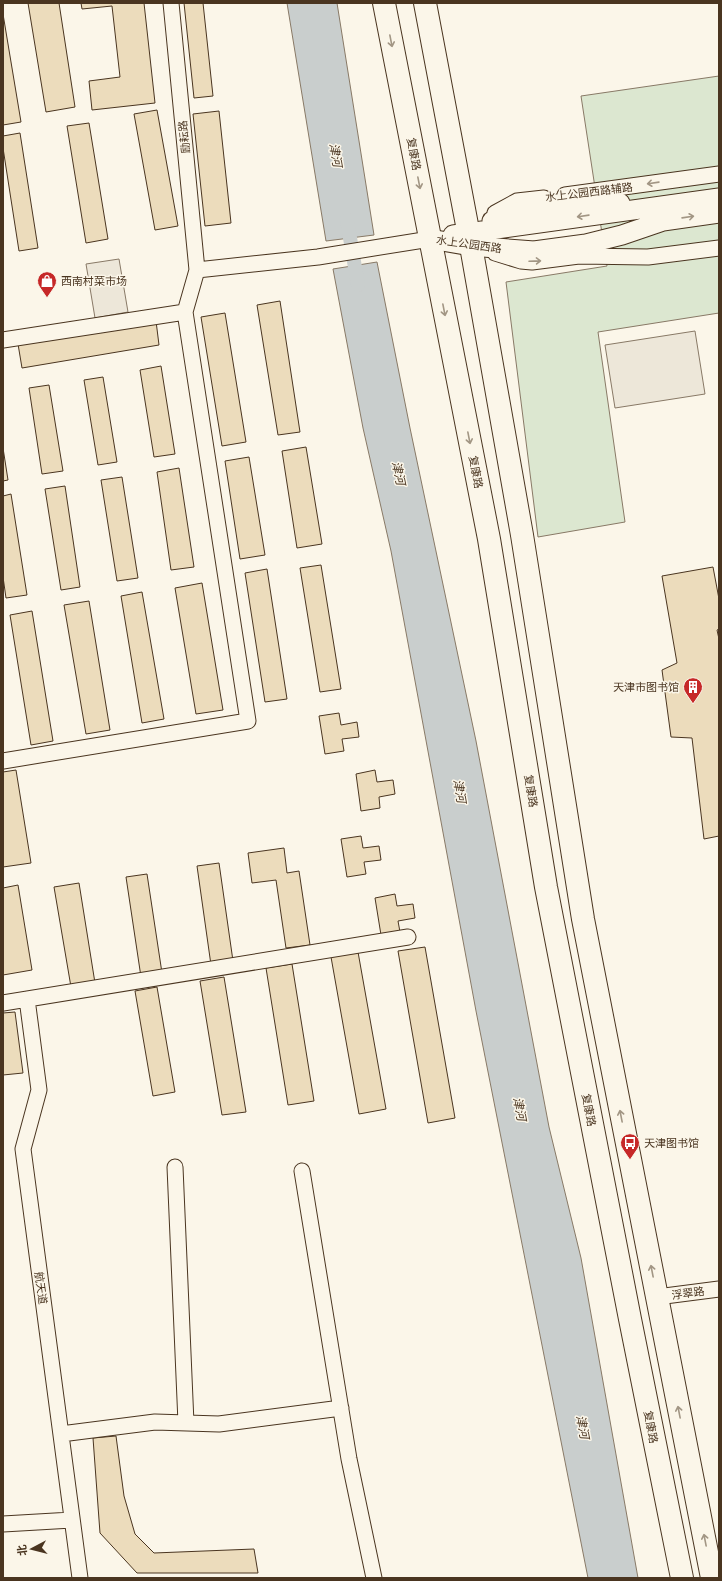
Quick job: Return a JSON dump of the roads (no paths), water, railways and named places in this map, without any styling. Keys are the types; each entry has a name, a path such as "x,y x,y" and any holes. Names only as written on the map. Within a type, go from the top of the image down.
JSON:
{"highway":[{"name":"复康路","path":"384,3 489,539 546,887 682,1578"},
{"path":"425,3 470,238 522,535 583,919 712,1578"}],"main road":[{"name":"水上公园西路","path":"470,238 534,251 586,244 622,235 661,214 719,198"},
{"name":"水上公园西路","path":"430,239 470,238 661,214 719,213"}],"street":[{"name":"励耘路","path":"171,3 197,270"},
{"name":"水上公园西路辅路","path":"470,238 498,210 517,201 719,174"},
{"path":"470,238 521,261 532,262 579,256 648,257 719,248"},
{"path":"3,761 248,721 185,312 197,270 318,257 430,239"},
{"path":"3,340 185,312"},
{"path":"3,1003 408,937"},
{"name":"航天道","path":"27,999 39,1090 23,1149 80,1578"},
{"path":"175,1166 186,1423"},
{"path":"302,1171 349,1459 374,1578"},
{"name":"浮翠路","path":"657,1298 719,1288"},
{"path":"61,1434 155,1422 219,1424 340,1408"},
{"path":"4,1519 72,1520"}],"water":[{"path":"287,3 337,3 374,235 326,241"},
{"path":"377,262 410,428 476,741 549,1127 581,1258 638,1578 588,1578 476,1011 391,551 363,428 333,269"}],"waterway":[{"name":"津河","path":"347,220 358,285"}],"place":[{"name":"西南村菜市场","path":"47,298"},
{"name":"天津市图书馆","path":"693,704"},
{"name":"天津图书馆","path":"630,1160"}]}
